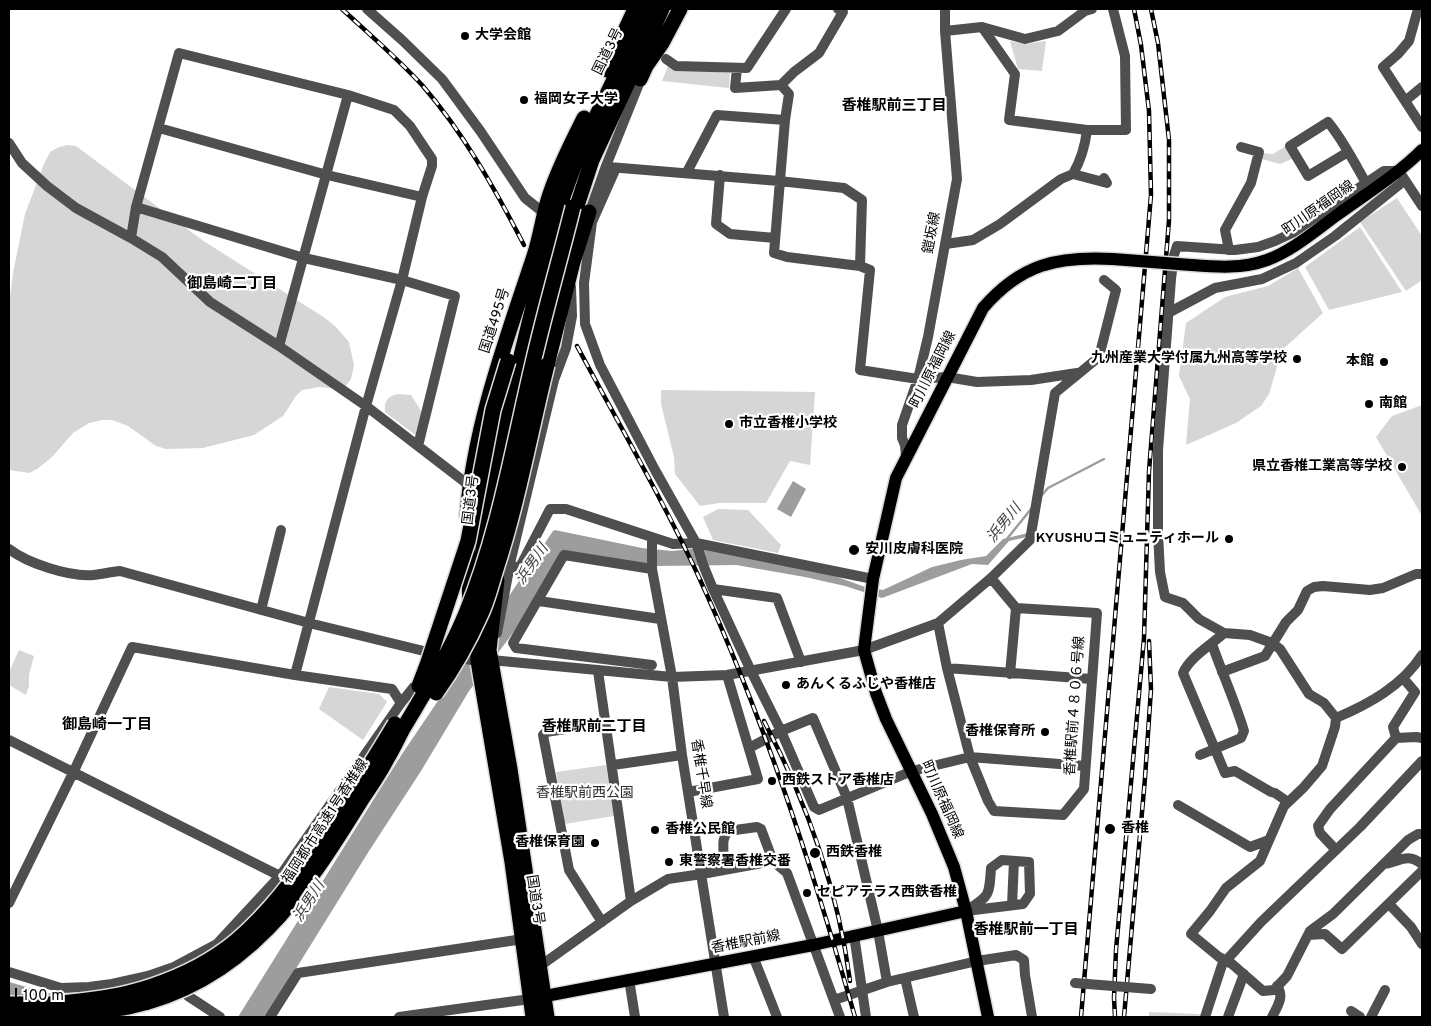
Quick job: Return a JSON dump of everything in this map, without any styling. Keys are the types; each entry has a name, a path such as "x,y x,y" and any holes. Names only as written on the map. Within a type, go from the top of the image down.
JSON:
{"highway":[{"name":"国道495号","path":"474,637 466,527 470,486 484,415 506,340 546,236 544,213 551,191 569,148 636,9"},
{"name":"国道495号","path":"620,66 636,9"},
{"name":"国道3号","path":"547,1017 537,998 524,939 474,637 488,491 546,236 580,150 649,9"},
{"path":"505,466 526,364 563,205 585,147 649,9"},
{"name":"国道3号","path":"478,661 490,650 498,613 504,497 540,343 583,207 604,164 602,136 661,9"},
{"path":"505,466 573,207 594,150 661,9"},
{"path":"602,136 633,96 646,66 662,43 680,9"},
{"path":"385,762 450,672 481,615 504,546 523,472 533,423 573,262 583,207"},
{"path":"419,686 468,542 493,410 546,236"},
{"name":"福岡都市高速1号香椎線","path":"9,1004 51,1004 98,999 126,994 176,977 217,955 271,907 294,879 338,814 419,686 442,643 467,584 505,466"},
{"name":"福岡都市高速1号香椎線","path":"9,1015 100,1011 129,1007 156,1000 204,978 224,966 244,952 281,916 304,888 385,762 403,728 436,676 466,611 490,542 505,466"},
{"name":"国道3号","path":"478,661 510,769 540,966 533,1017"}],"main road":[{"name":"町川原福岡線","path":"988,1017 966,911 954,867 912,771 886,719 876,693 864,650 872,582 896,478 906,456 983,308 995,294 1016,277 1035,268 1059,261 1083,258 1225,268 1267,260 1292,247 1402,176 1422,150"},
{"name":"香椎駅前線","path":"537,998 813,945 966,911"}],"street":[{"path":"367,9 442,79 525,198 544,213"},
{"path":"666,59 676,66 747,68 786,9"},
{"path":"737,68 735,88 780,85 818,52 843,12 838,9"},
{"name":"鎧坂線","path":"906,456 902,438 902,425 918,379 946,244 957,179 945,9"},
{"path":"945,30 982,27 1025,40 1058,30 1085,11 1092,9"},
{"path":"982,27 1015,74 1009,120 1087,130 1126,130 1125,56 1113,9"},
{"path":"1418,9 1409,41 1384,67 1422,127"},
{"path":"131,238 136,208 179,53 348,95 394,110 410,126 432,159 432,166 422,197 402,280 366,406 295,675"},
{"path":"646,66 604,164 592,222 584,283 585,324 597,358 608,381 696,542 713,589 781,731 814,807 819,810 912,771 970,757 1085,766"},
{"path":"780,85 789,94 779,181 774,253 787,257 860,266 870,270 860,370 918,379 947,377 977,382 1031,380 1078,373"},
{"path":"1406,101 1422,87"},
{"path":"279,346 348,95"},
{"path":"688,172 717,116 785,120"},
{"path":"1348,152 1308,176 1290,146 1328,122 1340,137 1366,183"},
{"path":"159,128 327,175 422,197"},
{"path":"1073,174 1083,154 1087,130"},
{"path":"9,144 22,163 47,186 76,208 162,257 210,302 279,346 366,406 470,486"},
{"path":"1229,250 1225,230 1251,183 1259,152 1241,147"},
{"path":"604,164 844,188 862,200 860,266"},
{"path":"1422,206 1402,176 1384,171 1292,233 1275,242 1258,247 1229,250 1177,246 1174,254 1158,450 1158,533 1160,572 1165,597 1183,603 1199,619 1224,633 1250,635 1272,643 1280,649 1309,694 1324,704 1336,718 1335,727 1322,766 1304,788 1284,806 1260,861 1226,888 1191,934 1244,974 1263,991 1274,990 1287,976 1310,931 1334,914 1408,840 1418,834 1422,834"},
{"path":"946,244 973,240 1000,224 1061,179 1073,174 1107,182 1104,178"},
{"path":"720,175 716,224 730,234 775,238"},
{"path":"1170,312 1215,288 1262,279 1296,263 1335,236 1402,176"},
{"path":"498,613 554,380 566,348 572,316 571,276 583,207"},
{"path":"136,208 304,258 402,280 455,296 418,446"},
{"path":"9,549 34,564 50,568 91,575 120,571 309,623 439,654 478,661 672,677 727,675 864,650 938,623 991,578 1030,540 1055,394 1078,373 1100,357 1116,290 1104,280"},
{"path":"509,570 522,565 550,509 566,509 673,544 696,542 872,582"},
{"path":"261,610 281,530"},
{"name":"香椎千早線","path":"652,538 652,569 672,677 682,755 724,1017"},
{"path":"652,569 564,555 513,643 516,648 652,665"},
{"path":"1222,672 1265,656 1286,622 1298,610 1307,591 1314,587 1370,590 1383,588 1416,574 1422,574"},
{"path":"991,578 1016,608 1010,674"},
{"path":"713,589 777,598 801,662"},
{"path":"539,601 660,619"},
{"name":"香椎駅前４８０６号線","path":"970,757 994,811 1063,815 1084,789 1097,614 1016,608"},
{"path":"938,623 947,668 970,757"},
{"path":"1224,633 1198,655 1183,673 1225,773 1235,771 1288,802"},
{"path":"1200,755 1241,738 1244,731 1212,644"},
{"path":"9,903 132,647 295,675 392,689 401,703"},
{"path":"9,972 61,988 112,984 148,976 174,966 217,944 280,876 401,703 439,654"},
{"path":"1336,718 1356,710 1390,689 1403,678 1422,655"},
{"path":"947,668 1091,679"},
{"path":"598,670 631,902"},
{"path":"688,792 758,779 727,675"},
{"path":"1396,738 1393,727 1415,692 1403,678"},
{"path":"749,748 781,731 813,718 847,798 878,931 887,982"},
{"path":"602,922 569,870 543,735 546,732 605,723"},
{"path":"1336,850 1320,833 1318,826 1330,809 1396,738 1422,738"},
{"path":"9,740 280,876"},
{"path":"613,765 682,755"},
{"path":"1205,1017 1222,965 1226,960 1261,922 1390,797 1422,761"},
{"path":"1178,804 1250,847 1269,840"},
{"path":"702,874 723,859 723,838 728,831 757,827 762,829 773,861 786,872 840,1017"},
{"path":"1382,864 1391,863 1403,858 1412,858 1422,864"},
{"path":"1002,860 1029,862 1030,894 1023,904 966,911 986,898 990,886 991,868 1002,860"},
{"path":"1012,906 1014,860"},
{"path":"540,966 631,902 668,879 773,861"},
{"path":"1308,935 1325,934 1342,950 1422,871"},
{"path":"1389,904 1411,927 1422,944"},
{"path":"854,935 866,1017"},
{"path":"270,1017 298,973 524,939"},
{"path":"834,1000 887,982 977,961 1016,955 1024,960 1032,1017"},
{"path":"753,956 777,1017"},
{"path":"174,966 188,996 220,1017"},
{"path":"1228,1017 1244,974"},
{"path":"905,978 914,1017"},
{"path":"629,979 636,1017"},
{"path":"1075,983 1151,989"},
{"path":"1272,1017 1282,997 1281,990 1277,986"},
{"path":"1371,1017 1385,990"},
{"path":"403,1017 537,998"},
{"path":"1351,1011 1360,1017"}],"green space":[{"path":"1010,41 1025,44 1046,41 1042,71 1018,69"},
{"path":"668,66 677,69 730,73 729,88 662,81"},
{"path":"1289,144 1294,158 1280,164 1262,159 1263,153 1273,154"},
{"path":"68,145 76,146 202,240 325,318 336,327 349,342 354,365 351,379 345,387 340,389 319,387 302,390 283,416 254,435 203,448 166,449 156,446 128,426 112,420 89,423 73,433 52,457 37,469 29,473 9,470 9,305 13,273 25,214 44,164 50,152"},
{"path":"1397,198 1422,236 1422,280 1406,291 1360,222"},
{"path":"1360,227 1402,292 1329,310 1305,267"},
{"path":"1298,268 1323,313 1282,350 1269,394 1261,406 1236,423 1186,445 1190,399 1179,376 1186,323 1225,297 1268,286"},
{"path":"661,390 815,392 810,465 790,461 766,503 719,503 700,506 675,474 674,457 661,404"},
{"path":"398,394 411,395 425,417 419,438 385,412 387,400 391,396"},
{"name":"県立香椎工業高等学校","path":"1422,405 1422,516 1376,437 1392,416"},
{"path":"718,509 748,510 781,545 778,553 713,540 703,517"},
{"path":"19,650 34,656 26,695 9,685 9,672"},
{"path":"329,687 379,694 387,702 363,740 319,709"},
{"name":"香椎駅前西公園","path":"606,765 614,816 564,824 556,772"},
{"path":"1149,1012 1200,1014 1199,1017 1149,1017"}],"water":[{"path":"793,481 806,489 791,517 777,509"},
{"path":"555,530 642,548 672,551 702,548 832,575 865,587 883,590 932,567 986,556 1003,539 1028,533 1027,537 1009,541 988,565 972,564 882,598 845,586 736,565 658,566 565,552 525,617 469,691 421,771 266,1017 238,1017 402,754"},
{"path":"9,982 130,1016 133,1017 9,1017"}],"waterway":[{"path":"1042,495 1048,488 1104,459"},
{"name":"浜男川","path":"1006,540 1031,509"}],"railway":[{"path":"342,9 403,65 437,103 465,142 502,203 524,245"},
{"path":"1081,1017 1151,195 1149,111 1141,45 1134,9"},
{"path":"1115,1017 1116,950 1144,638 1149,471 1169,220 1169,140 1158,43 1151,9"},
{"path":"577,346 669,516 721,627 785,792 804,848 855,1017"},
{"path":"1124,1017 1151,689 1149,641"},
{"path":"764,721 794,783 819,847 838,913 850,981"}],"place":[{"name":"大学会館","path":"465,36"},
{"name":"福岡女子大学","path":"524,100"},
{"name":"九州産業大学付属九州高等学校","path":"1297,359"},
{"name":"本館","path":"1384,362"},
{"name":"南館","path":"1369,404"},
{"name":"市立香椎小学校","path":"729,424"},
{"name":"県立香椎工業高等学校","path":"1402,467"},
{"name":"KYUSHUコミュニティホール","path":"1229,539"},
{"name":"安川皮膚科医院","path":"854,550"},
{"name":"あんくるふじや香椎店","path":"786,685"},
{"name":"香椎保育所","path":"1045,732"},
{"name":"西鉄ストア香椎店","path":"772,781"},
{"name":"香椎","path":"1110,829"},
{"name":"香椎公民館","path":"655,830"},
{"name":"香椎保育園","path":"595,843"},
{"name":"西鉄香椎","path":"815,853"},
{"name":"東警察署香椎交番","path":"669,862"},
{"name":"セピアテラス西鉄香椎","path":"807,893"}],"district":[{"name":"香椎駅前三丁目","path":"894,107"},
{"name":"御島崎二丁目","path":"232,285"},
{"name":"御島崎一丁目","path":"107,726"},
{"name":"香椎駅前二丁目","path":"594,728"},
{"name":"香椎駅前一丁目","path":"1026,931"}]}
